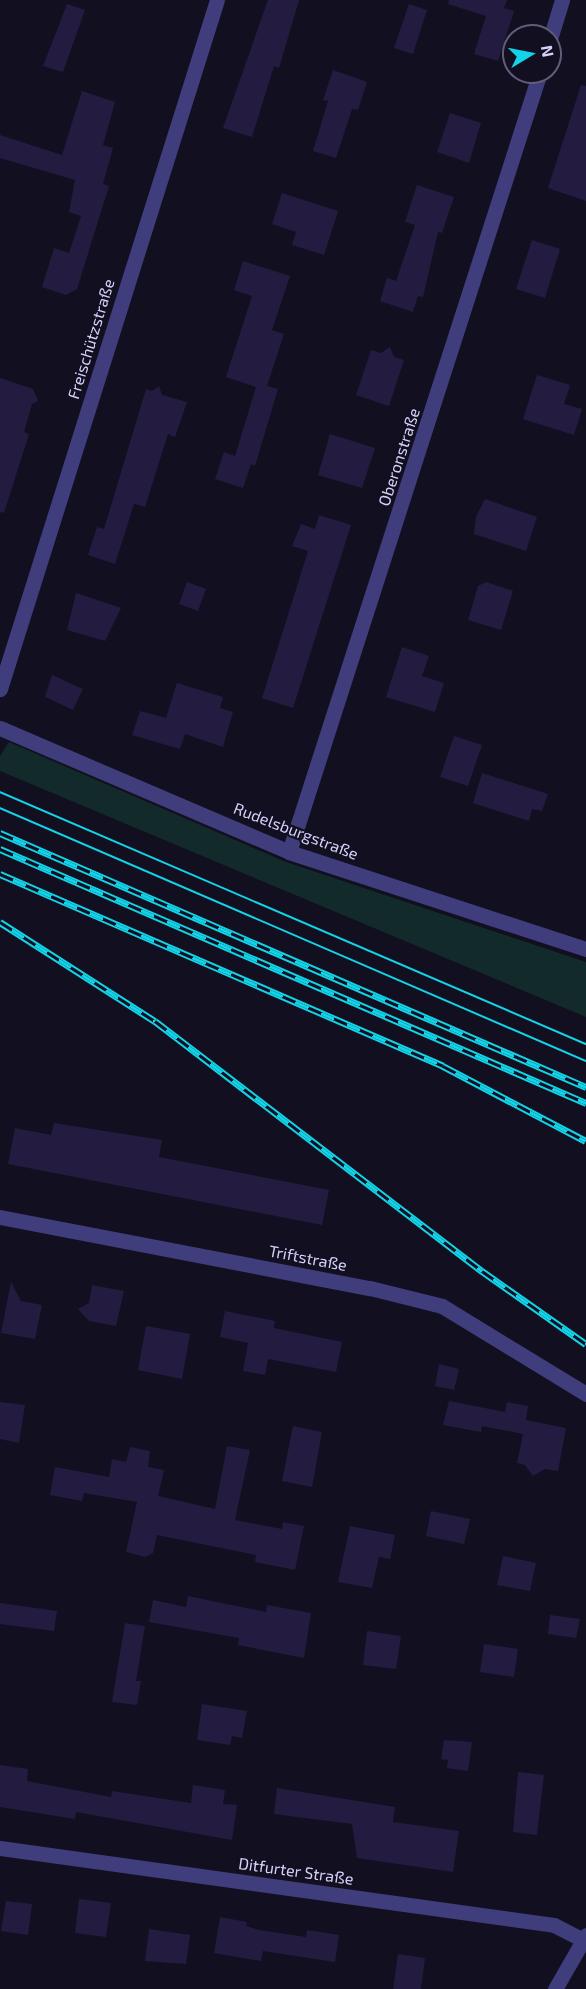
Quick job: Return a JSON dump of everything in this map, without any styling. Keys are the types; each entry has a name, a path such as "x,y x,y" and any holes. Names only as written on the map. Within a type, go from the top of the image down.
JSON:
{"street":[{"name":"Freischützstraße","path":"0,688 217,0"},
{"path":"555,24 562,0"},
{"name":"Oberonstraße","path":"290,852 536,84"},
{"name":"Rudelsburgstraße","path":"0,728 290,852 586,949"},
{"name":"Triftstraße","path":"0,1216 370,1288 442,1306 586,1394"},
{"name":"Ditfurter Straße","path":"0,1848 554,1925 585,1937"},
{"path":"555,1989 585,1937"}],"green space":[{"path":"9,742 286,862 586,962 586,1017 0,771 0,756"}],"building":[{"path":"268,0 299,0 279,68 274,66 252,137 223,128"},
{"path":"449,0 507,0 504,8 514,11 510,24 502,24 502,48 498,61 474,54 486,16 448,4"},
{"path":"67,4 85,10 63,72 43,66"},
{"path":"409,4 427,10 413,54 394,48"},
{"path":"333,70 367,82 358,110 352,109 336,158 313,151 328,101 323,100"},
{"path":"581,85 586,86 586,201 548,188"},
{"path":"82,91 115,102 103,145 113,148 103,184 109,186 77,289 66,295 42,287 54,248 69,253 81,216 69,212 75,180 0,158 0,135 62,155"},
{"path":"450,113 481,123 469,163 437,152"},
{"path":"417,185 454,197 442,233 438,232 423,297 418,296 413,312 380,301 387,278 396,281 415,225 405,222"},
{"path":"282,193 338,211 324,255 292,245 296,232 272,224"},
{"path":"532,240 560,249 545,298 516,289"},
{"path":"243,261 290,276 272,330 284,334 267,386 278,389 255,466 251,464 243,488 215,479 224,452 235,456 256,387 226,377 252,296 234,290"},
{"path":"390,347 394,357 404,360 389,406 356,395 371,350 381,353"},
{"path":"537,375 570,385 564,404 582,409 574,435 523,419"},
{"path":"0,378 33,389 38,401 32,404 24,432 29,434 4,513 0,512"},
{"path":"159,386 162,395 187,402 175,437 168,434 145,507 134,504 115,564 88,555 97,527 104,529 146,389 152,391"},
{"path":"330,434 375,448 362,488 318,475"},
{"path":"485,499 537,517 526,551 474,534 476,517"},
{"path":"319,515 351,525 293,708 262,698 308,551 292,546 301,524 315,529"},
{"path":"187,582 206,589 198,611 179,604"},
{"path":"486,582 513,591 501,630 468,620 478,586"},
{"path":"76,593 121,608 105,641 67,630"},
{"path":"402,647 429,656 422,676 444,683 435,712 386,697"},
{"path":"52,675 83,689 73,710 45,697"},
{"path":"177,683 223,697 220,708 233,712 223,747 185,734 180,749 132,735 140,711 166,718"},
{"path":"454,736 482,745 468,786 440,777"},
{"path":"482,773 548,794 542,811 532,809 529,821 473,803"},
{"path":"54,1123 162,1140 159,1157 329,1190 322,1225 8,1164 15,1128 51,1135"},
{"path":"11,1282 21,1301 42,1305 35,1339 1,1333"},
{"path":"92,1285 124,1291 116,1326 89,1321 78,1309 89,1303"},
{"path":"225,1311 275,1321 274,1328 342,1342 336,1372 268,1359 265,1375 243,1371 248,1343 220,1337"},
{"path":"146,1326 190,1334 182,1379 138,1370"},
{"path":"439,1364 459,1369 454,1390 435,1386"},
{"path":"449,1401 505,1412 507,1402 528,1406 526,1420 566,1428 558,1471 545,1469 533,1476 525,1465 517,1463 523,1434 482,1426 481,1432 443,1425"},
{"path":"0,1402 25,1405 19,1443 0,1439"},
{"path":"293,1426 322,1432 312,1487 282,1481"},
{"path":"227,1446 250,1450 235,1520 282,1529 283,1522 304,1526 295,1570 255,1562 256,1555 157,1535 153,1553 145,1557 126,1552 137,1502 84,1493 82,1501 50,1495 55,1467 109,1477 112,1459 126,1462 130,1447 150,1451 148,1467 164,1470 158,1496 215,1509"},
{"path":"431,1511 470,1519 464,1544 426,1536"},
{"path":"350,1526 395,1535 390,1559 379,1557 372,1588 338,1582"},
{"path":"503,1556 536,1563 530,1591 497,1585"},
{"path":"188,1596 266,1612 267,1605 311,1613 304,1658 238,1645 239,1638 149,1622 153,1600 186,1607"},
{"path":"0,1603 57,1611 54,1631 0,1624"},
{"path":"550,1615 580,1619 576,1638 548,1634"},
{"path":"125,1623 145,1626 136,1681 141,1681 137,1705 112,1702"},
{"path":"367,1631 401,1636 396,1669 363,1665"},
{"path":"484,1644 518,1649 514,1677 480,1672"},
{"path":"202,1704 247,1711 242,1738 232,1736 230,1745 197,1740"},
{"path":"444,1740 472,1742 468,1771 447,1768 448,1760 441,1759"},
{"path":"0,1765 28,1769 27,1781 111,1797 112,1791 191,1803 193,1785 225,1790 223,1804 237,1805 232,1840 76,1812 75,1819 0,1807"},
{"path":"518,1772 544,1775 537,1835 513,1832"},
{"path":"277,1788 395,1807 393,1822 459,1831 453,1872 357,1858 352,1824 274,1814"},
{"path":"79,1899 111,1903 106,1937 75,1933"},
{"path":"6,1901 32,1904 28,1935 1,1931"},
{"path":"220,1917 247,1922 246,1926 259,1930 306,1937 307,1930 339,1935 335,1962 263,1951 261,1961 214,1953"},
{"path":"149,1929 190,1935 186,1964 145,1961"},
{"path":"398,1954 425,1958 421,1989 393,1989"}],"tram line":[{"path":"0,792 586,1044"},
{"path":"0,808 586,1061"}],"railway":[{"path":"0,833 586,1087"},
{"path":"0,849 586,1103"},
{"path":"0,874 443,1066 586,1141"},
{"path":"0,922 155,1021 482,1271 586,1344"}]}
